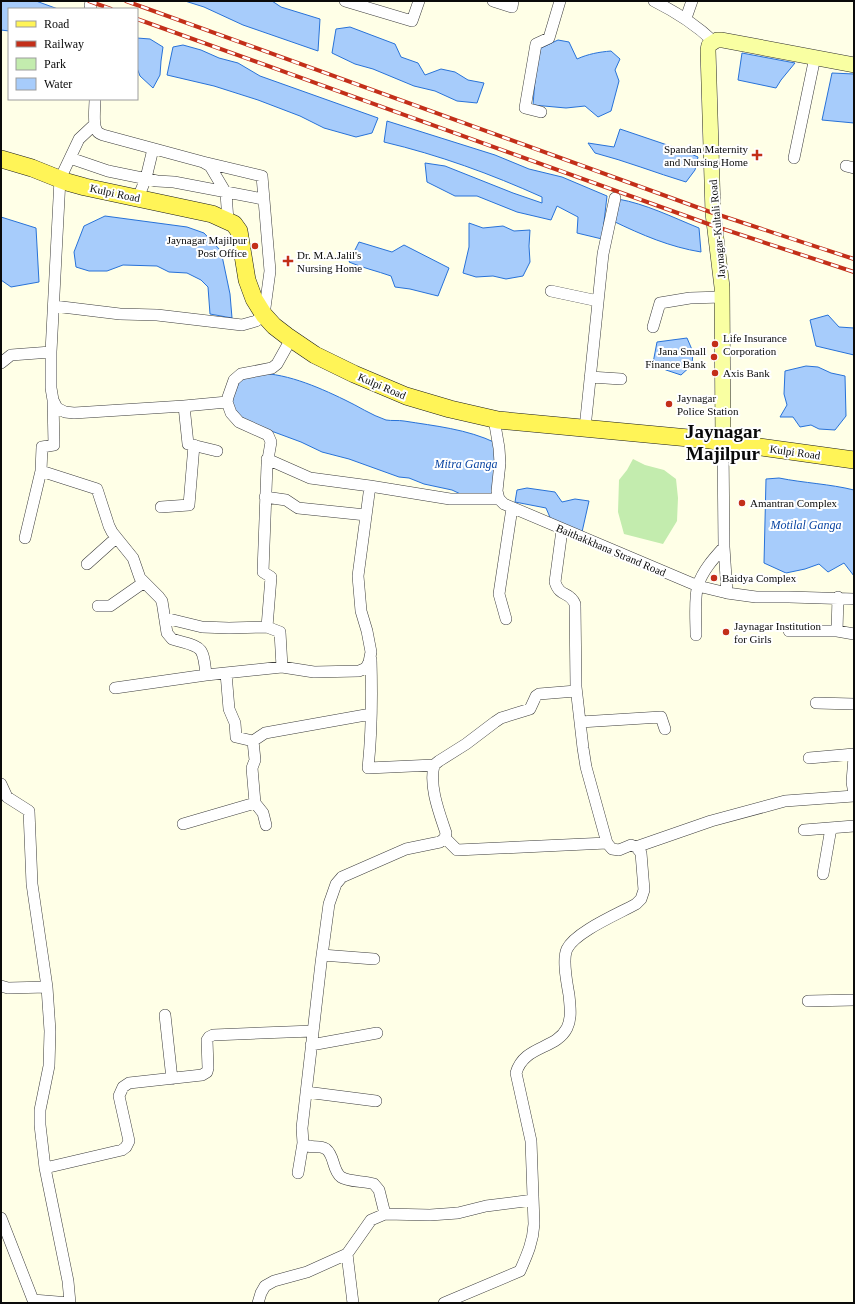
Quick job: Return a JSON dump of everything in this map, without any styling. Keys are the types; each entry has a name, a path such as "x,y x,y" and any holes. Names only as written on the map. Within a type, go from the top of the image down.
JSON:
{"main road":[{"path":"713,42 722,40 854,65"},
{"name":"Jaynagar-Kultali Road","path":"713,42 709,45 708,50 713,205 722,297 723,442"},
{"name":"Kulpi Road","path":"1,159 32,168 85,187 212,214 228,220 234,224 239,231 247,280 254,299 264,315 274,326 291,339 322,358 406,396 450,409 494,418 723,442 854,460"}],"street":[{"path":"345,1 412,21 419,1"},
{"path":"493,1 512,7 513,1"},
{"path":"541,112 525,108 536,44 549,38 560,1"},
{"path":"654,1 686,18 713,42"},
{"path":"686,18 692,1"},
{"path":"794,158 815,57"},
{"path":"54,306 120,314 157,315 242,325 256,321 264,315 270,271 262,176 104,136 98,133 96,129 95,100"},
{"path":"25,538 41,471 42,448 54,445 53,400 51,388 60,179 79,140 95,124"},
{"path":"138,198 146,178 153,149"},
{"path":"70,158 108,171 263,199"},
{"path":"203,162 210,166 226,192 228,220"},
{"path":"585,428 603,254 615,198"},
{"path":"551,291 598,301"},
{"path":"653,327 660,303 690,298 722,297"},
{"path":"267,627 271,577 262,572 267,459 271,442 268,435 239,422 231,414 227,402 234,380 237,376 272,368 277,364 291,339"},
{"path":"1,362 11,354 52,352"},
{"path":"590,377 621,379"},
{"path":"53,400 58,408 65,412 74,413 227,402"},
{"path":"184,406 188,444 217,451"},
{"path":"267,459 310,478 450,499 499,499 497,491 500,474 500,456 494,418"},
{"path":"723,442 724,547 727,593"},
{"path":"161,507 189,505 194,445"},
{"path":"41,471 97,489 109,526 116,538 133,558 138,574 143,583 162,601 169,637 198,647 202,651 206,675"},
{"path":"370,486 358,576 361,611 371,652 371,744 368,768 434,765 477,737 501,718 530,709 536,696 539,694 576,691"},
{"path":"265,497 286,500 298,508 366,515"},
{"name":"Baithakkhana Strand Road","path":"499,499 504,504 512,508 562,530 698,586 756,598 854,599"},
{"path":"506,619 498,594 512,508"},
{"path":"444,1303 520,1271 531,1246 533,1236 533,1200 531,1141 516,1073 518,1065 526,1056 561,1036 568,1027 570,1013 565,963 567,950 574,940 586,931 636,904 641,899 644,890 641,853 636,847 631,845 619,850 612,849 607,843 586,767 576,691 575,604 573,599 568,595 562,594 557,588 555,582 562,530"},
{"path":"87,564 116,538"},
{"path":"696,635 698,586 706,569 724,547"},
{"path":"98,606 110,606 143,583"},
{"path":"837,631 838,598"},
{"path":"165,618 202,627 267,627 280,632 282,667"},
{"path":"789,631 837,631 854,634"},
{"path":"115,688 206,675 282,667 299,668 314,672 359,671 366,668 371,652"},
{"path":"226,673 228,709 235,723 236,737 254,741 265,733 371,714"},
{"path":"816,703 854,704"},
{"path":"580,722 661,717 665,729"},
{"path":"254,741 255,760 252,768 255,803 263,813 266,825"},
{"path":"636,847 710,822 786,801 854,795 852,782 854,755 809,758"},
{"path":"298,1173 303,1143 302,1128 311,1045 322,955 332,893 336,884 342,877 406,849 440,842 445,838 446,833 437,803 433,780 434,765"},
{"path":"1,784 6,797 29,811 32,884 47,987 50,1047 40,1110 40,1125 45,1168 68,1281 70,1303 33,1300 1,1218"},
{"path":"183,824 255,803"},
{"path":"804,830 854,826"},
{"path":"823,874 831,828"},
{"path":"445,838 458,850 607,843"},
{"path":"322,955 374,959"},
{"path":"1,986 8,988 47,987"},
{"path":"808,1000 854,1000"},
{"path":"165,1015 172,1079"},
{"path":"45,1168 122,1150 126,1147 128,1141 120,1103 120,1096 123,1086 130,1083 202,1075 207,1072 208,1068 207,1040 209,1037 213,1035 313,1031"},
{"path":"311,1045 376,1033"},
{"path":"306,1092 376,1100"},
{"path":"303,1143 310,1147 321,1146 328,1150 337,1172 341,1177 374,1184 379,1190 385,1214"},
{"path":"258,1303 265,1286 274,1281 307,1272 347,1254 371,1220 385,1214 430,1216 458,1213 486,1206 533,1200"},
{"path":"347,1254 353,1303"}],"green space":[{"path":"633,459 645,465 664,470 676,479 678,498 677,521 663,544 624,534 618,512 619,480"}],"water":[{"path":"1,1 36,1 55,8 8,8 8,31 1,30"},
{"path":"185,1 272,1 281,7 320,19 318,51 243,25 204,7"},
{"path":"350,27 395,44 401,57 418,63 425,75 441,69 455,72 468,80 484,83 477,103 457,101 435,91 414,86 373,69 355,64 332,53 336,29"},
{"path":"138,38 150,39 163,47 160,75 153,88 140,76 138,71"},
{"path":"558,40 569,42 577,59 611,51 620,59 615,70 619,81 611,111 598,117 585,106 566,108 533,105 536,67 541,48"},
{"path":"183,45 238,63 260,76 378,118 372,133 356,137 324,128 300,116 258,100 214,86 167,75 173,47"},
{"path":"742,53 795,63 776,88 738,80"},
{"path":"832,73 854,74 854,123 822,120"},
{"path":"387,121 495,155 529,169 562,177 607,196 602,239 577,233 578,217 557,206 551,220 517,212 477,196 455,196 427,182 425,163 445,166 542,203 542,197 484,173 445,159 384,142"},
{"path":"620,129 698,157 695,170 686,182 595,153 588,143 614,147"},
{"path":"618,199 649,207 699,228 701,252 656,240 613,221"},
{"path":"105,216 187,227 204,233 221,251 230,294 232,318 210,314 208,287 201,280 187,273 169,272 157,266 123,265 107,271 89,271 76,267 74,252 84,226"},
{"path":"1,217 36,228 39,282 11,287 1,280"},
{"path":"469,223 483,228 503,226 514,231 530,230 530,262 523,276 506,279 493,276 476,277 463,273 469,247"},
{"path":"359,242 392,252 404,245 449,268 438,296 395,287 391,276 349,262"},
{"path":"828,315 839,327 854,328 854,355 816,346 810,320"},
{"path":"687,338 693,352 692,365 681,375 666,370 653,363 657,342"},
{"path":"806,366 818,367 831,373 845,376 846,416 835,430 819,429 811,425 800,427 793,417 780,417 787,405 784,394 785,371"},
{"name":"Mitra Ganga","path":"251,373 276,375 300,381 350,402 375,416 386,420 404,421 451,429 474,434 496,443 493,494 469,498 452,490 424,484 409,478 399,477 349,459 322,452 274,432 252,427 235,412 231,398 240,381"},
{"name":"Motilal Ganga","path":"779,478 854,490 854,576 844,563 828,572 819,564 786,573 764,563 766,479"},
{"path":"527,488 555,492 562,502 575,499 589,501 582,532 552,522 546,508 515,502 517,490"}],"railway":[{"path":"89,1 108,8"},
{"path":"126,1 713,213 854,259"},
{"path":"138,19 714,226 854,272"}],"place":[{"name":"Spandan Maternity and Nursing Home","path":"757,155"},
{"name":"Jaynagar Majilpur Post Office","path":"255,246"},
{"name":"Dr. M.A.Jalil's Nursing Home","path":"288,261"},
{"name":"Life Insurance Corporation","path":"715,344"},
{"name":"Jana Small Finance Bank","path":"714,357"},
{"name":"Axis Bank","path":"715,373"},
{"name":"Jaynagar Police Station","path":"669,404"},
{"name":"Amantran Complex","path":"742,503"},
{"name":"Baidya Complex","path":"714,578"},
{"name":"Jaynagar Institution for Girls","path":"726,632"}],"district":[{"name":"Jaynagar Majilpur","path":"723,442"}]}
